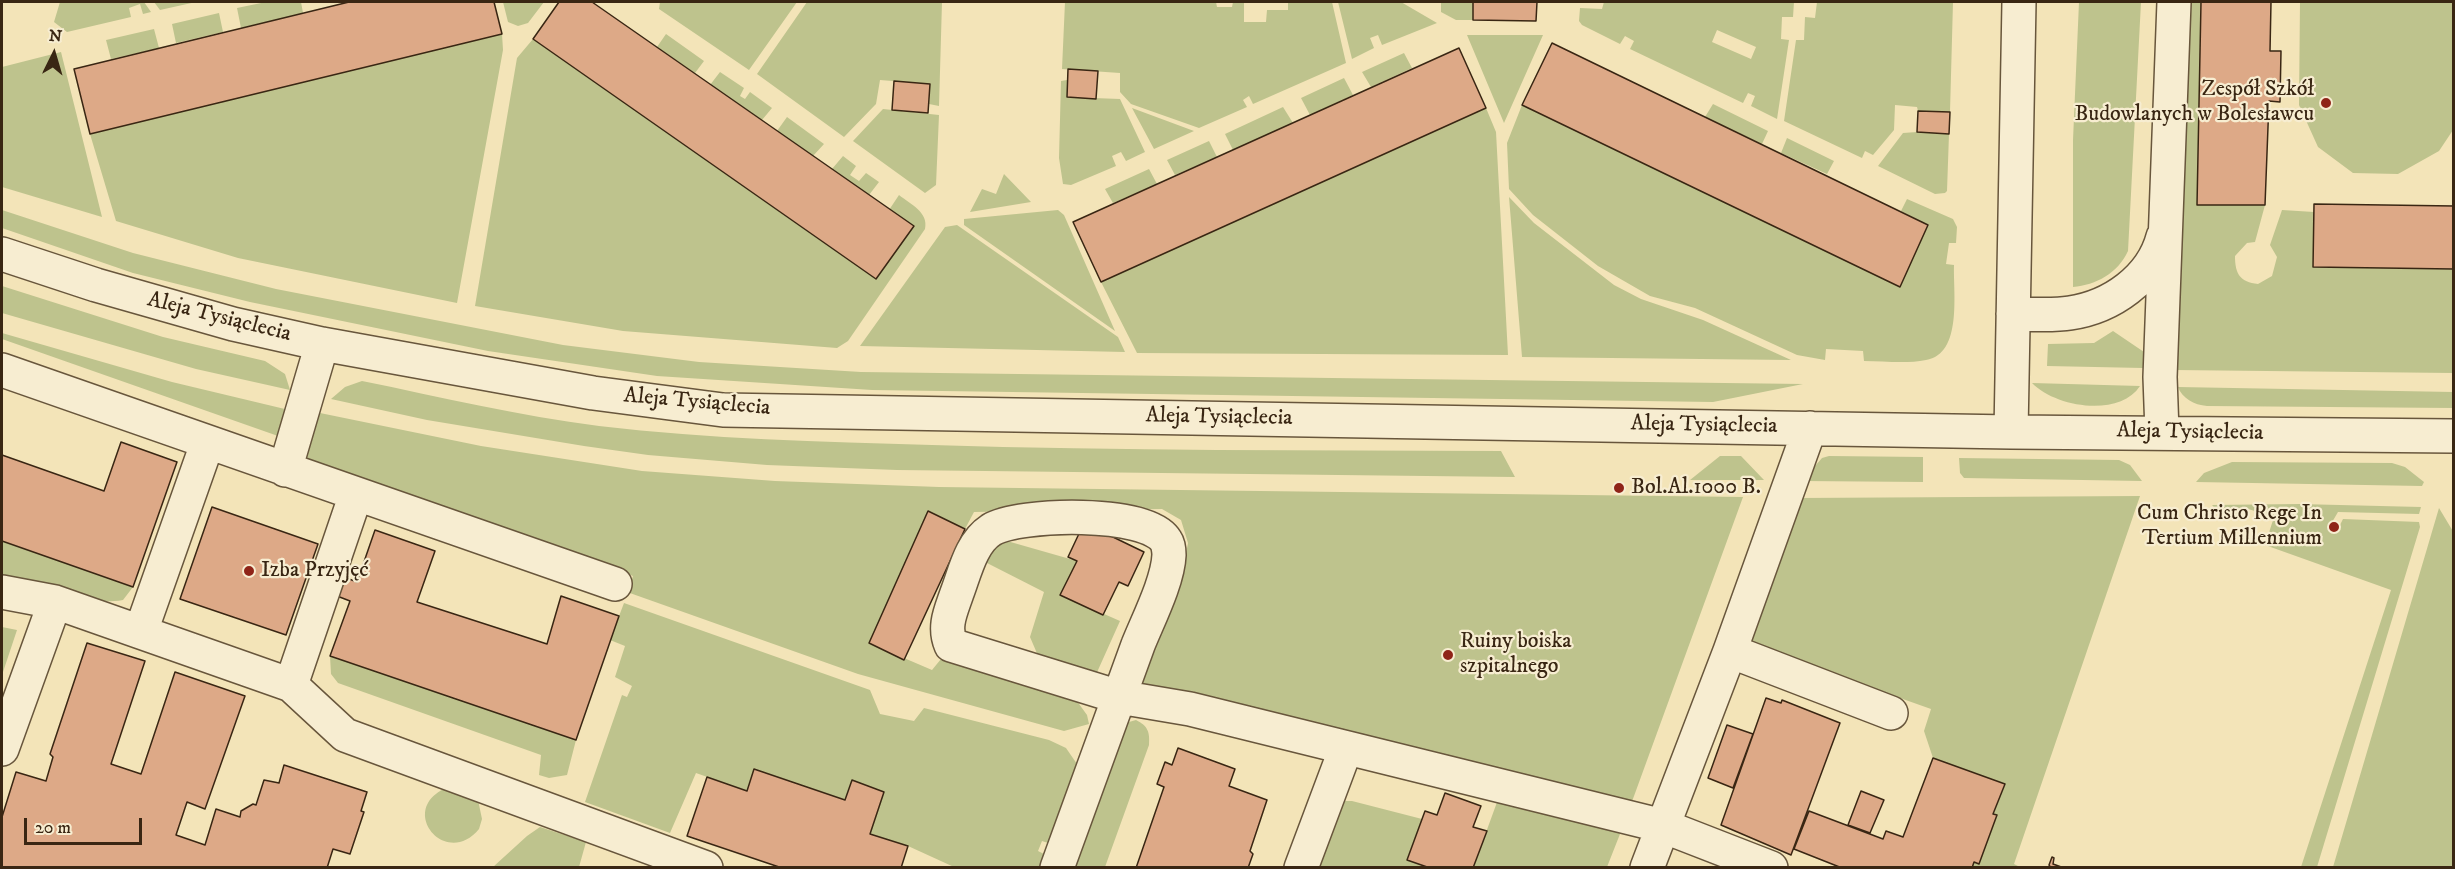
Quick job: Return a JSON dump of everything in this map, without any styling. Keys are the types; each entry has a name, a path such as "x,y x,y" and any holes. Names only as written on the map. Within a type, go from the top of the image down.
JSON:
{"street":[{"path":"2011,432 2019,2"},
{"path":"2162,432 2160,376 2174,2"},
{"path":"2013,314 2069,314 2103,303 2127,291 2147,270 2160,248 2167,223"},
{"name":"Aleja Tysiąclecia","path":"2,254 96,285 233,324 322,344 593,393 723,410 2011,432 2454,436"},
{"path":"285,470 322,344"},
{"path":"2,370 207,444 615,584"},
{"path":"1647,867 1730,651 1810,428"},
{"path":"141,631 207,444"},
{"path":"291,685 356,494"},
{"path":"1057,867 1119,697 1162,579 1169,555 1167,542 1155,531 1135,523 1083,518 1012,522 990,531 973,550 948,618 946,633 951,645 1119,697 1190,709 1663,826 1771,867"},
{"path":"2,592 55,602 291,685 345,735 706,867"},
{"path":"2,749 55,602"},
{"path":"1730,651 1891,713"},
{"path":"1301,867 1346,748"}],"green space":[{"path":"60,2 144,2 151,12 143,14 140,4 129,8 131,17 67,32 54,22"},
{"path":"154,2 196,2 160,10"},
{"path":"266,2 301,2 303,13 241,28 237,8"},
{"path":"503,2 544,2 528,23 518,26 508,22"},
{"path":"660,2 797,2 749,70 659,9"},
{"path":"807,2 942,2 939,106 929,104 930,84 880,80 876,104 844,137 757,74"},
{"path":"1065,2 1216,2 1217,7 1232,7 1233,2 1244,2 1244,22 1266,22 1267,10 1288,10 1288,2 1332,2 1346,63 1253,104 1249,96 1243,100 1247,107 1199,128 1131,104 1120,92 1120,73 1062,69"},
{"path":"1338,2 1401,2 1437,23 1382,45 1378,35 1370,38 1374,48 1352,59"},
{"path":"1441,2 1473,2 1473,20 1456,20 1441,12"},
{"path":"1604,2 1794,2 1793,17 1782,17 1781,39 1789,40 1777,119 1751,106 1755,96 1748,93 1743,103 1630,49 1634,41 1625,36 1620,44 1582,25 1579,21 1580,8 1602,9","holes":["1717,30 1756,47 1751,59 1712,42"]},
{"path":"1817,2 1953,2 1950,112 1918,111 1917,107 1895,105 1894,130 1873,155 1865,151 1862,158 1784,121 1796,40 1804,40 1805,17 1815,18"},
{"path":"2079,2 2141,2 2128,251 2112,272 2098,281 2073,287 2073,140"},
{"path":"2181,2 2201,2 2197,205 2265,205 2255,242 2247,243 2235,256 2236,268 2240,276 2258,284 2272,276 2277,257 2270,245 2282,210 2314,212 2313,267 2453,269 2453,373 2174,370"},
{"path":"2300,2 2453,2 2453,130 2439,151 2398,174 2353,173 2318,147 2299,105"},
{"path":"219,13 223,32 176,43 172,24"},
{"path":"154,29 159,48 111,59 106,40"},
{"path":"502,34 503,50 457,303 238,258 116,221 90,134"},
{"path":"666,34 704,61 695,73 657,47"},
{"path":"1467,35 1543,35 1504,123"},
{"path":"533,39 876,279 913,226 889,210 899,195 918,209 924,218 925,229 848,341 837,348 623,331 475,306 517,58"},
{"path":"61,52 102,217 2,187 2,67"},
{"path":"1404,53 1412,68 1371,87 1362,72"},
{"path":"720,72 744,88 740,96 745,99 750,92 772,108 762,120 710,85"},
{"path":"1344,78 1353,95 1310,115 1301,98"},
{"path":"1067,80 1067,97 1120,99 1145,152 1126,161 1121,152 1112,156 1116,166 1071,185 1063,184 1059,158 1061,81"},
{"path":"1713,104 1768,131 1762,144 1705,117"},
{"path":"1522,105 1900,286 1928,225 1901,211 1907,199 1953,219 1957,227 1956,243 1949,243 1946,264 1954,265 1954,320 1946,346 1938,355 1918,361 1864,361 1863,351 1826,349 1825,360 1797,355 1695,308 1650,296 1598,266 1533,215 1509,189 1507,143"},
{"path":"1283,107 1293,123 1233,150 1225,134"},
{"path":"1132,108 1194,131 1154,149"},
{"path":"1486,108 1496,132 1508,355 1137,353 1101,282"},
{"path":"883,109 939,115 936,185 925,193 853,141"},
{"path":"787,117 824,144 813,156 777,131"},
{"path":"1903,133 1949,134 1947,191 1945,193 1935,194 1878,166"},
{"path":"1787,138 1834,161 1827,174 1781,153"},
{"path":"1209,141 1217,157 1175,175 1167,160"},
{"path":"843,156 856,166 850,175 859,181 866,173 879,182 869,195 832,169"},
{"path":"1149,169 1157,184 1113,203 1105,189"},
{"path":"1004,174 1031,202 970,212 982,189 996,194"},
{"path":"1509,197 1534,223 1614,285 1641,299 1703,320 1791,360 1522,357"},
{"path":"2,210 133,253 276,289 563,345 699,362 861,372 1803,384 1713,402 872,390 657,376 488,351 250,302 133,273 2,228"},
{"path":"1058,210 1064,215 1115,331 964,225 964,219"},
{"path":"957,225 1118,337 1125,352 860,346 945,227"},
{"path":"2,286 163,337 265,361 285,374 290,390 196,369 2,313"},
{"path":"2113,331 2144,352 2143,368 2047,366 2048,344 2094,343"},
{"path":"2,333 172,382 289,410 278,436 2,339"},
{"path":"362,381 539,417 599,426 682,434 807,441 1003,447 1501,451 1515,477 897,470 767,465 648,455 584,446 427,420 331,399 345,387"},
{"path":"2032,383 2140,386 2130,396 2118,402 2087,406 2056,398"},
{"path":"2178,387 2453,392 2453,408 2207,406 2189,400"},
{"path":"320,413 481,446 642,471 775,481 939,487 1743,497 1630,807 1152,689 1143,684 1141,668 1181,580 1188,543 1181,520 1162,509 974,512 965,529 928,512 869,643 932,670 941,659 1022,676 1074,697 1087,715 1089,724 1064,731 858,674 627,592 633,576 300,457"},
{"path":"1720,456 1741,456 1764,480 1690,480"},
{"path":"1829,456 1923,457 1923,482 1802,481 1822,458"},
{"path":"1959,458 2119,460 2130,465 2142,481 1964,478 1960,473"},
{"path":"2232,462 2392,463 2405,467 2424,482 2422,486 2196,482 2204,473"},
{"path":"2140,496 2014,864 2020,867 1972,867 1974,862 1979,863 1997,816 1993,814 2005,784 1933,758 1924,731 1931,709 1756,647 1747,638 1799,498"},
{"path":"2299,504 2421,507 2419,514 2338,512 2328,529 2337,531 2343,519 2419,522 2420,527 2317,867 2301,867 2391,590 2265,545 2274,517 2245,508 2241,517 2216,509 2212,505"},
{"path":"2439,508 2454,533 2453,867 2333,867"},
{"path":"1000,539 1077,561 1061,595 1120,621 1094,679 1039,658 1030,637 1044,592 987,563 995,544"},
{"path":"2,541 133,587 123,600 93,601 2,578"},
{"path":"624,603 870,690 880,714 914,721 924,708 1049,740 1066,748 1077,764 1048,843 1042,841 1038,851 1044,854 1040,867 954,867 908,846 870,834 884,792 852,780 845,800 754,770 747,791 696,773 670,833 585,802 622,695 627,697 632,686 615,677 625,646 610,640"},
{"path":"2,627 17,630 2,675"},
{"path":"330,656 576,740 567,775 549,778 539,775 541,755 338,683 331,674"},
{"path":"1136,720 1147,730 1149,745 1105,867 1071,868 1123,730 1129,722"},
{"path":"444,789 478,800 482,819 479,829 466,840 453,843 441,840 426,822 425,810 431,799"},
{"path":"1500,794 1597,818 1620,834 1607,867 1473,868"},
{"path":"1341,801 1352,801 1422,819 1407,860 1430,867 1311,868"},
{"path":"540,827 586,842 579,867 493,867 527,836"}],"building":[{"path":"349,2 494,2 502,34 90,134 74,69"},
{"path":"559,2 592,2 914,226 876,279 533,39"},
{"path":"1473,2 1537,2 1536,21 1473,20"},
{"path":"2201,2 2271,2 2270,51 2281,51 2280,102 2269,101 2265,205 2197,205"},
{"path":"1552,43 1928,225 1900,287 1522,105"},
{"path":"1459,48 1486,108 1101,282 1073,222"},
{"path":"1068,69 1098,71 1096,99 1067,97"},
{"path":"894,81 930,84 928,113 892,110"},
{"path":"1918,111 1950,112 1949,134 1917,132"},
{"path":"2314,204 2454,206 2453,269 2313,267"},
{"path":"121,442 177,462 133,587 2,541 2,455 104,491"},
{"name":"Izba Przyjęć","path":"212,507 318,544 286,635 180,599"},
{"path":"928,511 965,529 904,660 869,643"},
{"path":"1084,523 1144,552 1128,586 1119,582 1103,615 1060,595 1077,561 1068,557"},
{"path":"375,530 435,551 417,602 547,644 561,596 619,616 576,740 330,656 350,601 337,596 344,577 357,582"},
{"path":"87,643 145,661 111,764 141,774 175,672 245,696 205,809 187,802 176,835 205,845 216,809 240,817 241,811 253,804 256,805 264,780 279,783 284,765 367,792 361,811 364,812 350,854 333,849 327,868 2,868 2,817 16,772 46,781 53,757 50,754"},
{"path":"1766,698 1781,703 1782,700 1840,723 1791,855 1721,825"},
{"path":"1727,725 1753,734 1733,788 1708,778"},
{"path":"1178,748 1235,769 1229,786 1267,800 1250,851 1253,854 1248,868 1136,868 1164,787 1157,784 1165,762 1172,765"},
{"path":"1933,758 2005,784 1993,814 1997,815 1979,864 1974,862 1972,868 1842,868 1794,849 1809,811 1883,839 1886,831 1903,837"},
{"path":"754,769 845,800 852,780 884,792 870,834 908,846 901,868 782,868 687,836 707,777 747,791"},
{"path":"1861,791 1884,800 1870,833 1848,825"},
{"path":"1445,793 1481,806 1473,827 1487,831 1473,868 1430,868 1407,860 1425,811 1437,815"},
{"path":"2052,857 2054,858 2053,864 2064,868 2051,868 2049,865"}],"place":[{"name":"Zespół Szkół Budowlanych w Bolesławcu","path":"2326,103"},
{"name":"Bol.Al.1000 B.","path":"1619,488"},
{"name":"Cum Christo Rege In Tertium Millennium","path":"2334,527"},
{"name":"Izba Przyjęć","path":"249,571"},
{"name":"Ruiny boiska szpitalnego","path":"1448,655"}]}
